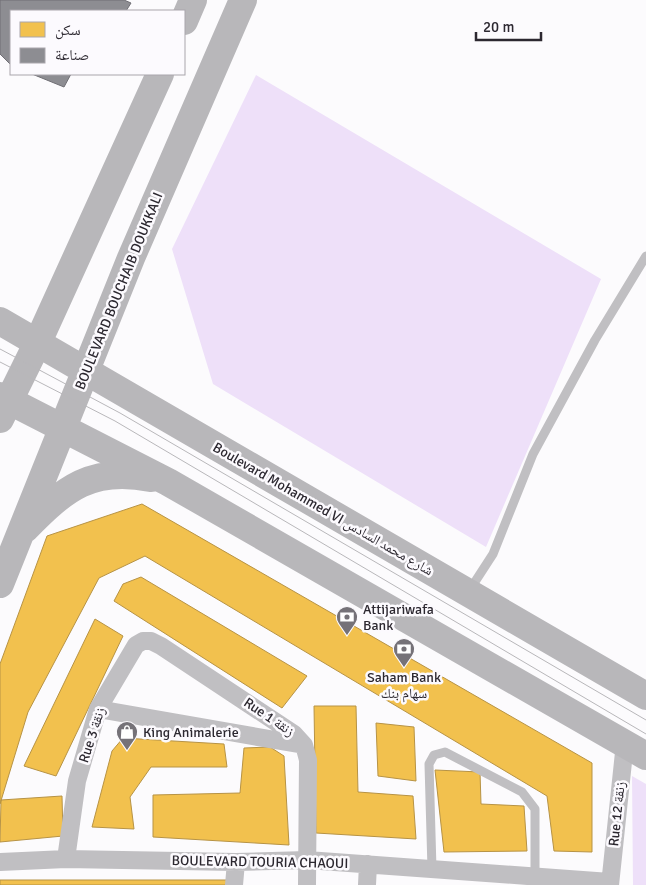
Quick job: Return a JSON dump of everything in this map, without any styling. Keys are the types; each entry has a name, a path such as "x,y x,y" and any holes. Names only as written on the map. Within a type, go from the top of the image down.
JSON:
{"main road":[{"path":"185,19 193,0"},
{"name":"BOULEVARD BOUCHAIB DOUKKALI","path":"0,584 18,535 64,428 131,258 243,0"},
{"path":"160,75 38,342 3,405 64,428 168,482 635,749"},
{"name":"Boulevard Mohammed VI شارع محمد السادس","path":"0,321 467,594 646,696"},
{"path":"18,535 57,500 71,490 97,477 128,474 168,482"}],"street":[{"name":"Rue 3 زنقة","path":"66,859 77,780 98,709 136,645 151,641 161,646"},
{"name":"Rue 1 زنقة","path":"161,646 294,734 304,745 308,760 307,885"},
{"path":"98,709 304,745"},
{"name":"Rue 12 زنقة","path":"610,883 635,749"},
{"name":"BOULEVARD TOURIA CHAOUI","path":"0,862 66,859 236,862 307,860 610,883"},
{"path":"234,885 236,862"},
{"path":"367,885 368,864"}],"lane":[{"path":"467,594 493,554 533,454 595,340 646,256"},
{"path":"432,869 429,764 434,755 445,752 522,792 531,801 535,809 535,876"}],"shaded area":[{"path":"256,75 601,279 486,547 213,384 172,249"},
{"path":"632,776 646,784 646,885 633,885"}],"building: سكن":[{"path":"142,504 592,763 592,852 554,851 547,796 145,556 99,578 28,712 0,804 0,664 47,536"},
{"path":"141,577 307,676 282,708 114,601 123,584"},
{"path":"95,619 123,636 56,776 24,766"},
{"path":"314,706 356,706 358,792 413,796 416,839 316,833"},
{"path":"376,723 414,727 416,781 378,776"},
{"path":"123,738 224,744 227,767 151,767 130,797 134,829 92,827 112,751"},
{"path":"270,747 284,756 289,845 153,837 153,795 240,793 244,748"},
{"path":"435,770 480,772 481,804 524,806 527,851 444,852"},
{"path":"62,796 63,836 0,842 1,800"},
{"path":"0,880 228,880 228,885 0,885"}],"building: صناعة":[{"path":"0,0 124,0 131,3 127,10 10,10 10,64 0,54"},
{"path":"34,75 70,75 64,87"}],"tram line":[{"path":"0,349 120,413 646,720"},
{"path":"0,362 115,421 646,734"}],"place":[{"name":"Attijariwafa Bank","path":"347,636"},
{"name":"Saham Bank سهام بنك","path":"404,668"},
{"name":"King Animalerie","path":"127,751"}]}
